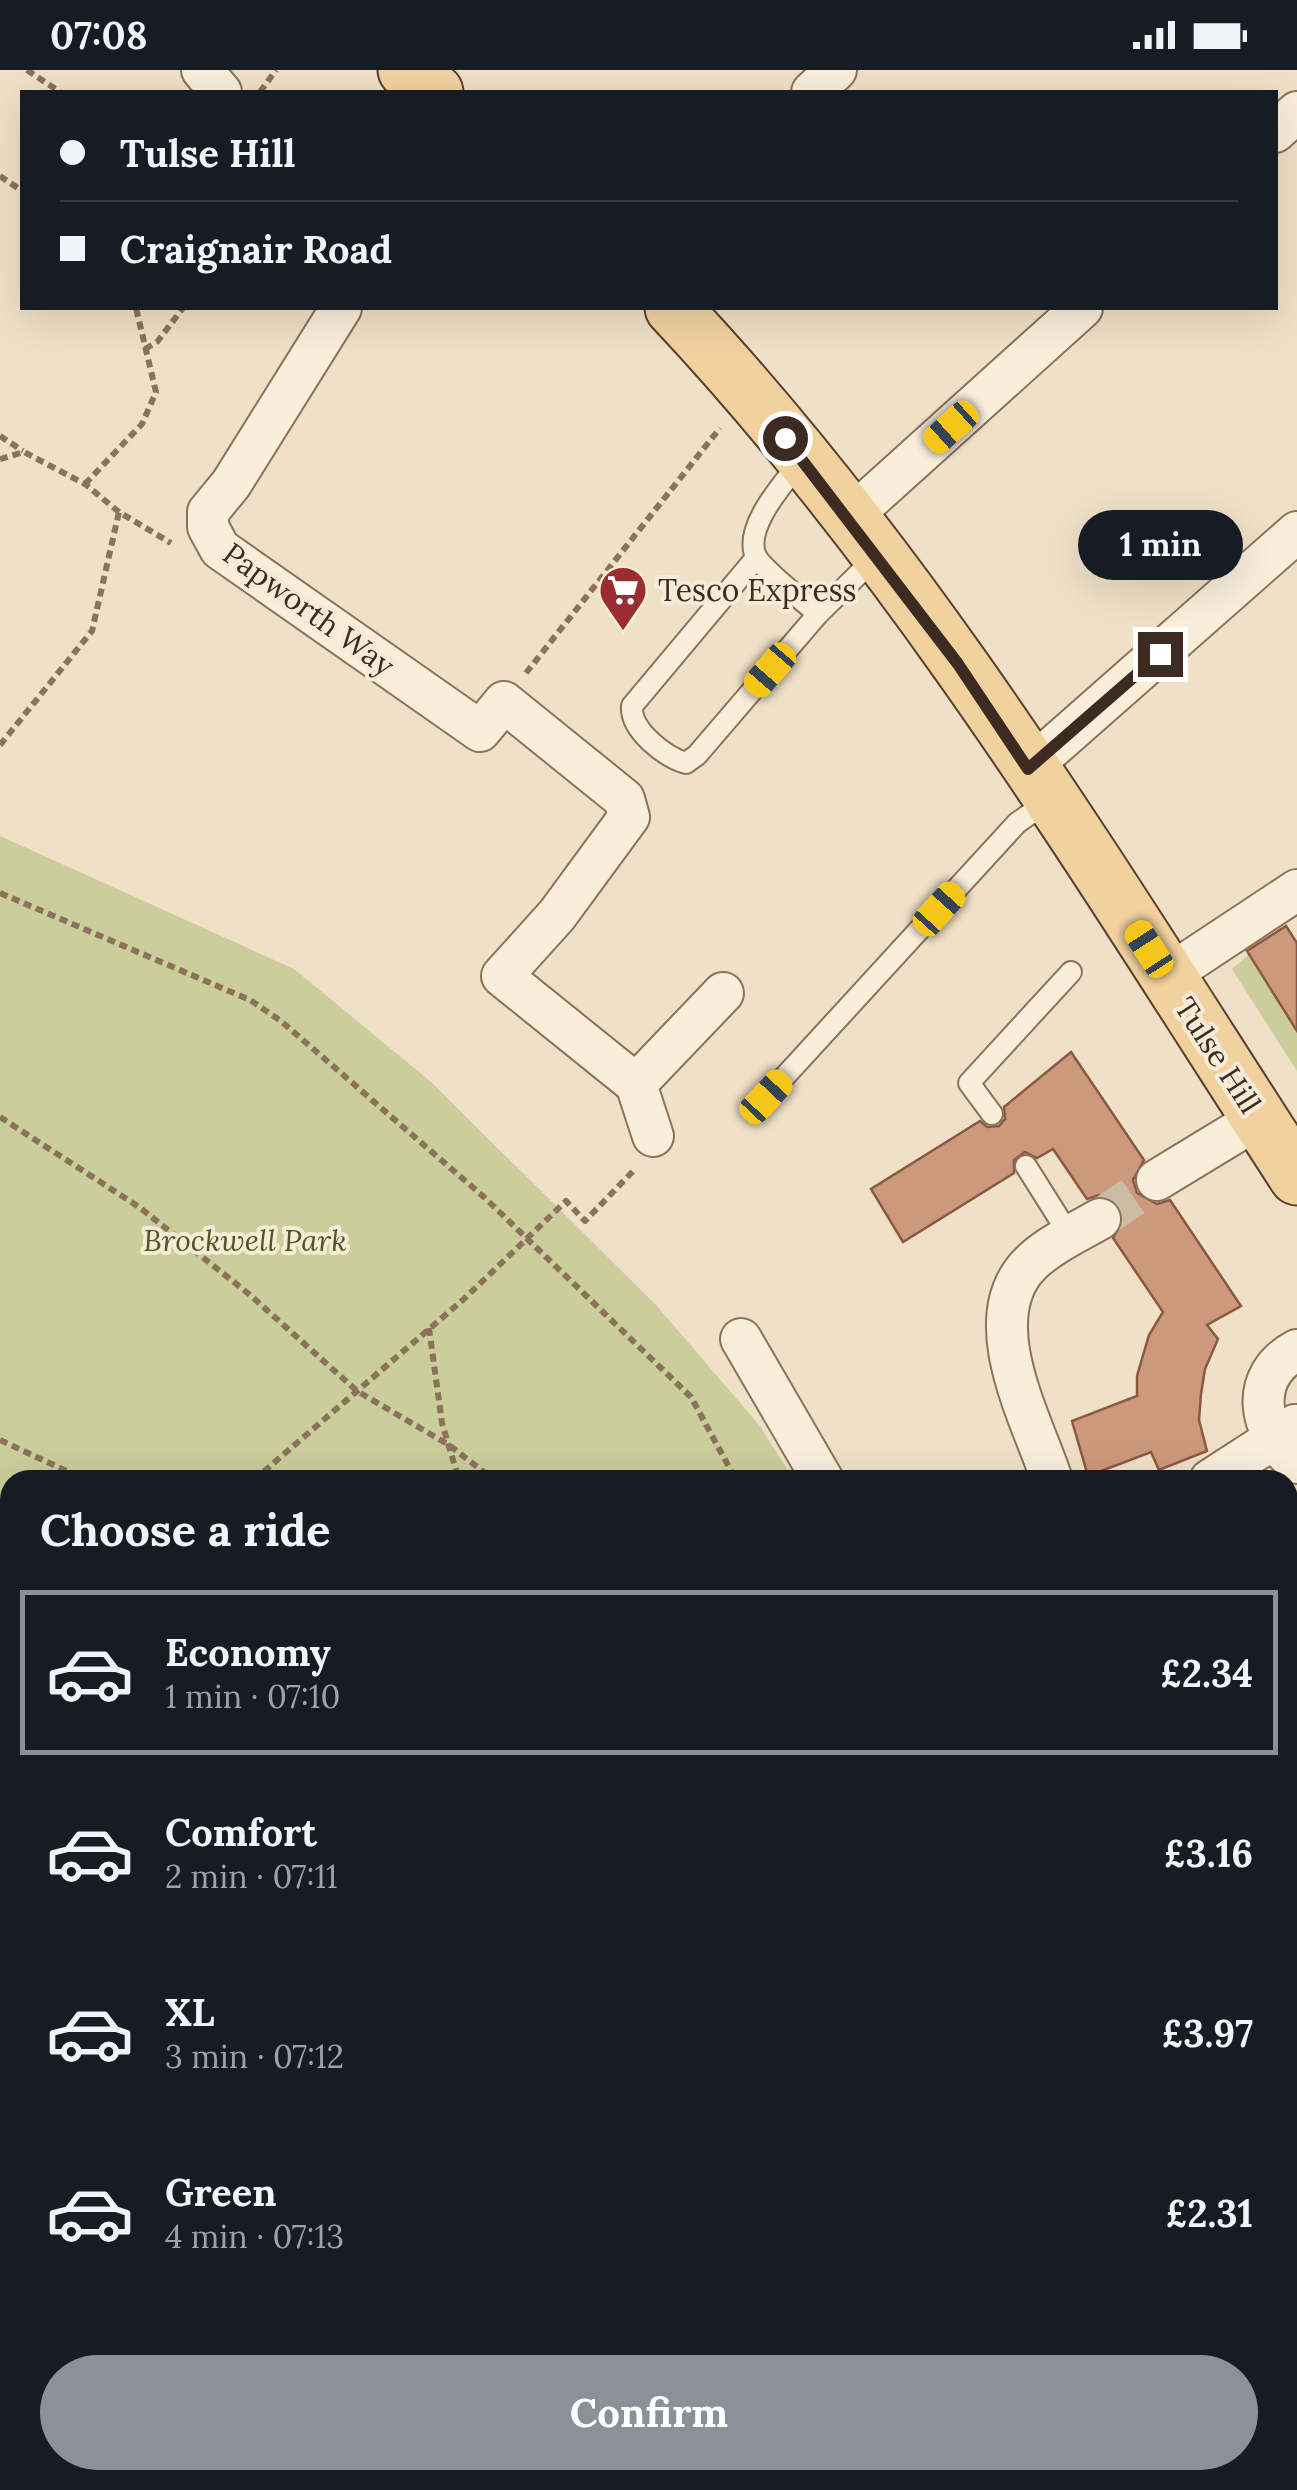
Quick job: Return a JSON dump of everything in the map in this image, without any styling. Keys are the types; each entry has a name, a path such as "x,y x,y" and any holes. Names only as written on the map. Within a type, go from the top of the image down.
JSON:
{"main road":[{"path":"406,70 433,90"},
{"name":"Tulse Hill","path":"675,310 803,458 863,537 1039,784 1297,1177"}],"street":[{"path":"202,70 219,90"},
{"path":"814,90 836,70"},
{"path":"1278,129 1297,112"},
{"name":"Papworth Way","path":"340,310 231,484 208,512 208,528 220,549 624,799 628,816 557,915 502,976 636,1084"},
{"path":"863,537 1080,310"},
{"path":"1039,784 1297,532"},
{"path":"1167,976 1297,890"},
{"path":"653,1136 636,1084 723,993"},
{"path":"1157,1180 1259,1118"},
{"path":"1049,1470 1004,1336 1005,1309 1024,1270 1085,1227"},
{"path":"740,1339 817,1470"},
{"path":"1231,1470 1290,1442 1263,1415 1262,1387 1272,1370 1297,1350"}],"lane":[{"path":"803,458 770,498 753,540 756,558 818,614"},
{"path":"756,558 638,696 631,716 642,732 686,763 818,614 863,537"},
{"path":"766,1097 1017,823 1039,784"},
{"path":"992,1114 969,1083 1071,972"},
{"path":"1026,1166 1085,1227"}],"path":[{"path":"27,70 57,90"},
{"path":"85,484 142,424 156,392 136,310"},
{"path":"145,348 157,342 181,310"},
{"path":"492,716 727,419 750,396"},
{"path":"0,436 85,484 118,512 187,553 220,549"},
{"path":"0,458 24,452"},
{"path":"0,745 92,631 118,512"},
{"path":"0,893 250,1000 296,1034 526,1238 692,1398 731,1470"},
{"path":"0,1116 139,1207 250,1294 358,1391 449,1445 481,1470"},
{"path":"266,1470 429,1328 566,1201 585,1220 649,1154 653,1136"},
{"path":"429,1328 456,1470"},
{"path":"0,1440 64,1470"}],"green space":[{"name":"Brockwell Park","path":"0,836 294,969 430,1081 656,1305 760,1426 788,1470 0,1470"},
{"path":"1254,950 1297,1020 1297,1071 1232,969"}],"building":[{"path":"1286,926 1297,943 1297,1031 1247,951"},
{"path":"1071,1052 1144,1160 1133,1180 1137,1193 1157,1204 1170,1200 1241,1306 1207,1325 1218,1339 1205,1369 1201,1394 1199,1420 1207,1451 1159,1470 1151,1452 1104,1470 1086,1470 1072,1421 1137,1396 1137,1376 1149,1335 1163,1312 1113,1238 1124,1218 1113,1199 1099,1195 1087,1199 1053,1149 1037,1158 1025,1152 1014,1160 1014,1173 903,1242 871,1189 980,1121 987,1127 999,1126 1005,1119 1004,1107"}],"tunnel":[{"path":"1100,1219 1157,1180"}],"place":[{"name":"Tesco Express","path":"623,632"}],"route":[{"path":"785,438 958,664 1028,769 1160,654"}]}
